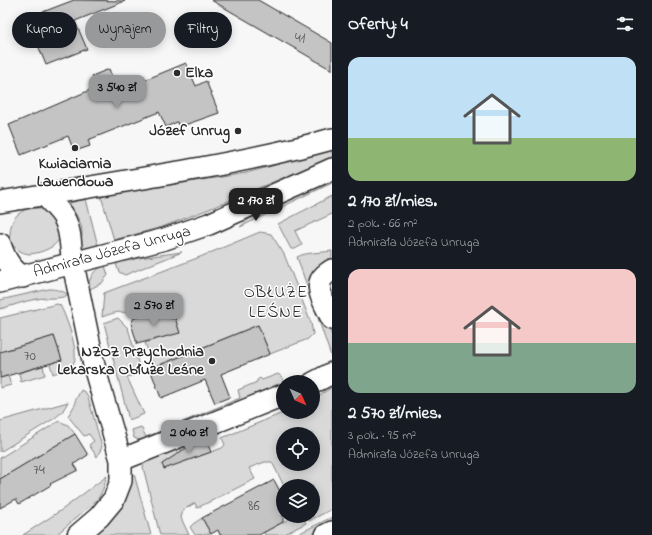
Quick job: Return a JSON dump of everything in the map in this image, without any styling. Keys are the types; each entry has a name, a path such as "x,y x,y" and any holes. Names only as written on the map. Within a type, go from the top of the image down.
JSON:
{"street":[{"path":"0,203 44,194 175,173 296,150 332,140"},
{"name":"Admirała Józefa Unruga","path":"0,282 166,239 209,224 332,169"},
{"path":"44,194 64,217 70,234 70,247 73,264 95,370 121,460 121,481 114,499 99,517 78,535"},
{"path":"0,244 5,258 14,271 24,276"},
{"path":"332,270 323,276 319,285 320,294 332,318"},
{"path":"320,379 332,372"},
{"path":"121,460 276,398"},
{"path":"326,535 332,532"}],"shaded area":[{"path":"332,146 332,157 209,209 162,227 114,240 101,196 246,173"},
{"path":"332,176 332,183 240,227 257,212"},
{"path":"332,196 332,214 295,231 302,245 295,249 291,249 278,224"},
{"path":"86,199 98,246 80,250 82,230 78,218 69,203"},
{"path":"30,208 42,208 50,213 60,232 60,237 58,241 50,248 30,254 21,252 13,246 10,230 15,217 21,212"},
{"path":"260,232 271,234 284,254 311,323 313,334 308,339 270,354 258,325 154,367 145,343 179,331 175,318 172,319 170,309 134,318 123,312 102,317 104,293 200,257"},
{"path":"332,251 332,266 323,314 332,336 332,359 297,257 309,253"},
{"path":"182,252 125,275 119,272 116,264 124,260"},
{"path":"105,266 108,275 102,283 88,290 92,275 97,269"},
{"path":"49,289 59,290 68,295 64,297 41,298 0,309 0,300"},
{"path":"57,304 60,305 63,310 73,342 75,357 73,364 65,370 53,374 50,364 61,360 54,336 0,352 0,318"},
{"path":"118,318 128,328 139,366 135,375 127,377 144,414 129,420 104,323"},
{"path":"43,366 45,375 21,382 19,373"},
{"path":"278,374 279,375 276,375 276,390 143,441 134,438 132,430 141,427 146,437 240,398 238,390 257,382 260,378 262,380"},
{"path":"8,376 11,385 0,388 0,378"},
{"path":"331,388 332,509 320,515 320,479 280,479 276,471 320,471 320,427 276,427 276,470 272,462 265,462 249,468 255,479 197,508 195,503 183,510 181,518 189,535 160,535 143,467 145,462 180,447 186,461 222,448 225,445 222,438 276,416 276,419 320,419 320,395"},
{"path":"81,390 86,393 88,397 102,447 97,457 89,445 94,441 89,434 84,436 68,416 76,403 75,401"},
{"path":"68,402 62,412 55,418 0,452 0,421"},
{"path":"59,421 68,425 75,434 0,479 0,458"},
{"path":"131,472 134,474 151,535 90,535"},
{"path":"107,476 98,499 56,535 23,535 63,509"},
{"path":"332,517 332,524 310,535 296,535"},
{"path":"202,518 211,534 195,535 190,527"},
{"path":"281,523 306,523 283,535 265,535 264,532"}],"building":[{"path":"74,0 125,1 98,12 85,12 85,17 77,20 77,12 43,12"},
{"path":"211,0 258,0 332,43 332,70 232,12"},
{"path":"77,26 85,44 85,48 87,49 46,65 39,48 77,48"},
{"path":"186,63 196,86 206,81 219,113 179,127 177,122 166,127 159,112 88,140 90,146 75,151 68,136 21,155 9,125 97,87 92,76 109,69 118,91"},
{"path":"170,309 172,319 175,318 180,333 137,344 131,323 134,318"},
{"name":"NZOZ Przychodnia Lekarska Obłuże Leśne","path":"258,325 270,354 221,374 230,397 215,403 205,380 161,398 150,369"},
{"path":"54,336 62,360 0,378 0,352"},
{"path":"75,434 88,455 74,464 78,470 50,484 51,485 19,504 16,499 0,508 0,479"},
{"path":"206,439 211,452 164,469 162,464 189,446"},
{"path":"274,480 276,484 276,523 281,523 259,535 220,535 218,530 211,534 202,518"}],"place":[{"name":"Elka","path":"177,73"},
{"name":"Józef Unrug","path":"238,131"},
{"name":"Kwiaciarnia Lawendowa","path":"75,148"},
{"name":"NZOZ Przychodnia Lekarska Obłuże Leśne","path":"212,361"}],"district":[{"name":"OBŁUŻE LEŚNE","path":"276,302"}]}
